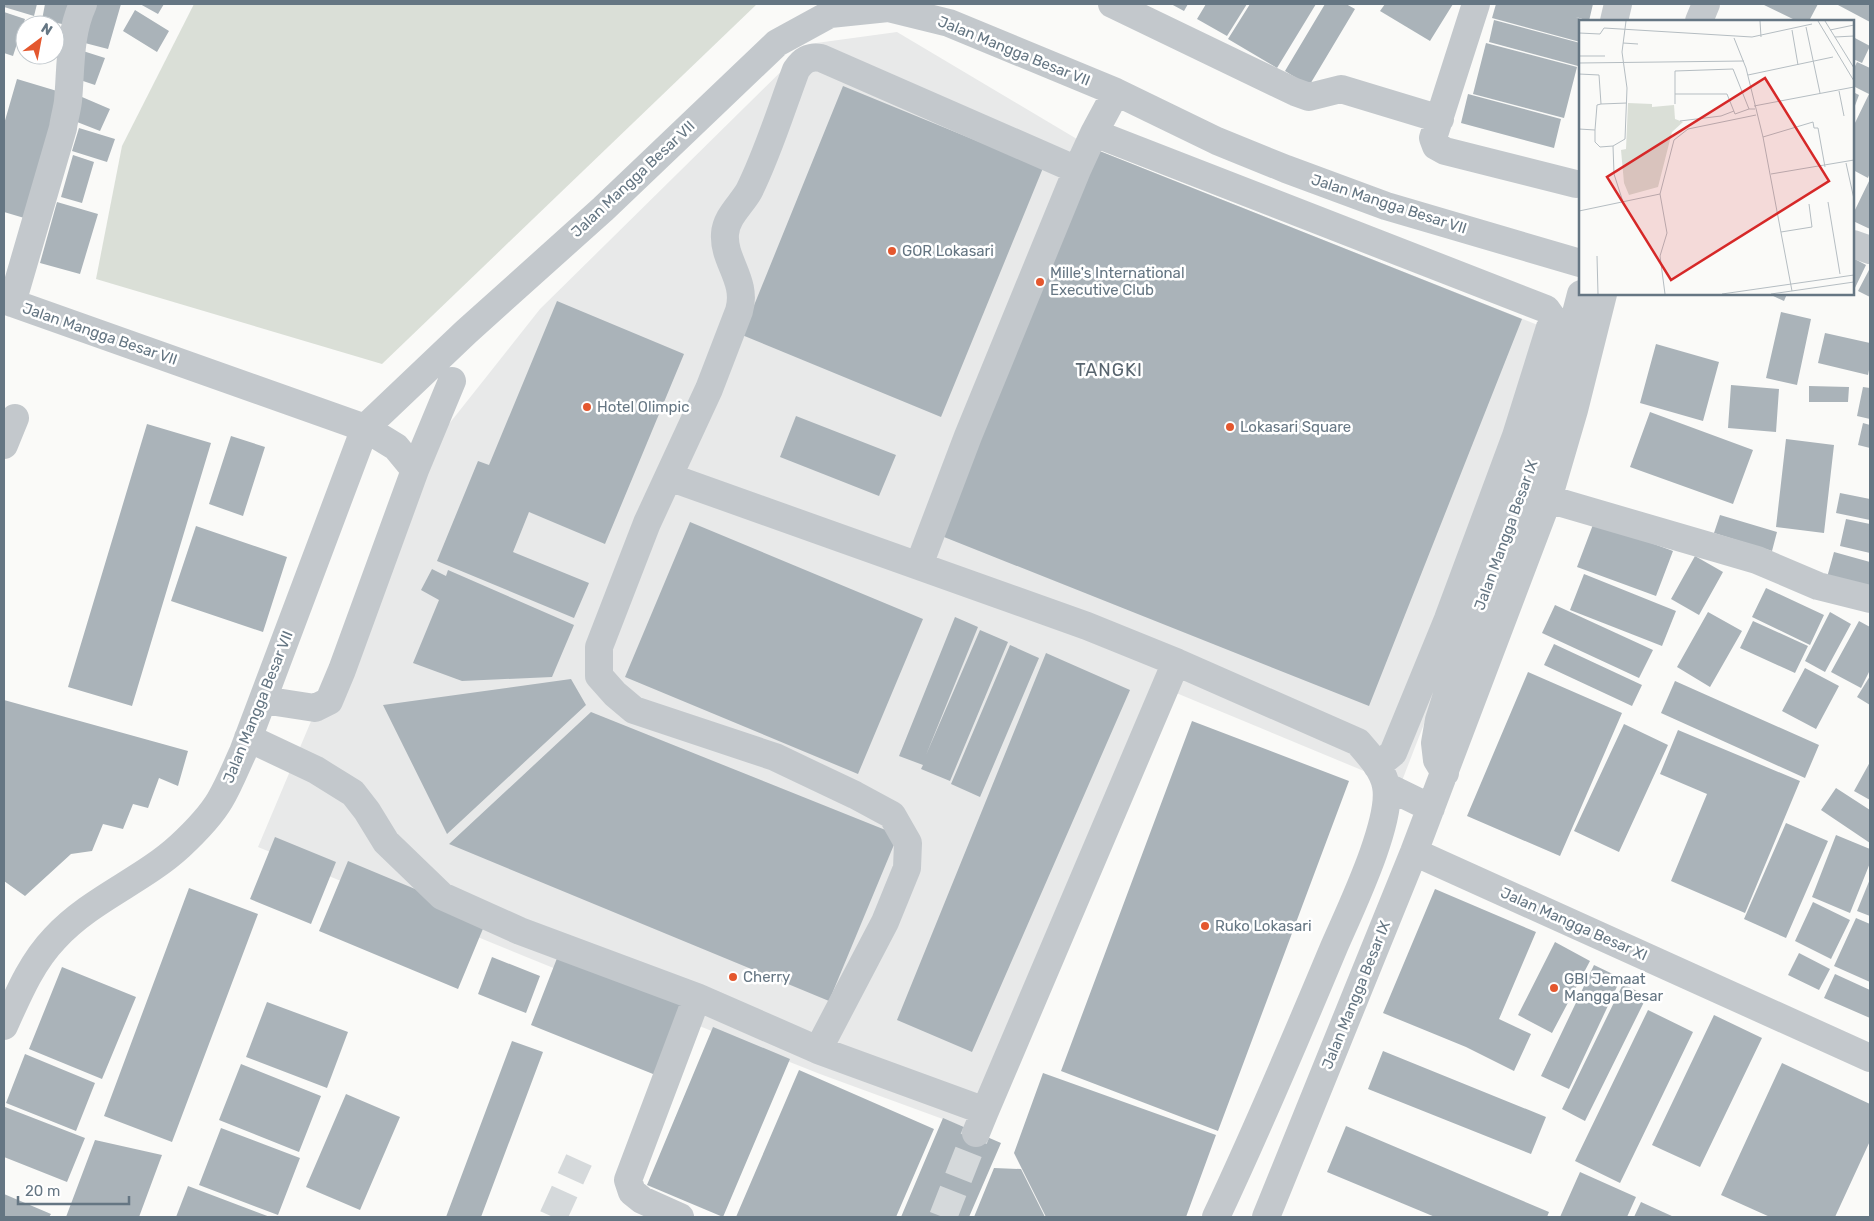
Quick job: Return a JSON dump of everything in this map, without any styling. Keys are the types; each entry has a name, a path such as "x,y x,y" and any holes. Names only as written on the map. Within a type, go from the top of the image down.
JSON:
{"street":[{"path":"8,301 62,128 68,102 69,73 77,17 83,4"},
{"path":"1112,4 1309,97 1341,88 1440,119"},
{"path":"1476,4 1433,138 1436,146 1445,151 1579,178"},
{"path":"1614,20 1618,4"},
{"path":"1699,20 1706,4"},
{"name":"Jalan Mangga Besar VII","path":"4,1026 22,986 36,961 55,937 89,908 180,847 221,799 263,700 366,428 466,332 603,209 777,43 830,14 888,8 949,22 1116,92 1217,141 1304,176 1403,211 1579,263"},
{"path":"818,1050 885,922 907,868 908,843 892,814 855,794 775,757 634,710 615,694 599,676 599,647 647,523 709,389 742,301 741,292 725,244 727,225 748,192 760,166 796,70 801,62 814,56 821,58 1077,170"},
{"path":"919,565 968,436 1077,170 1116,92"},
{"path":"1094,133 1546,309 1552,321 1516,436 1448,619 1382,776 1386,810 1369,864 1266,1111 1216,1217"},
{"path":"1854,244 1870,250"},
{"name":"Jalan Mangga Besar IX","path":"1445,773 1437,760 1435,743 1439,720 1512,524 1551,409 1581,295"},
{"name":"Jalan Mangga Besar IX","path":"1266,1217 1414,852 1548,499 1574,410 1602,295"},
{"name":"Jalan Mangga Besar VII","path":"8,301 366,428"},
{"path":"263,700 315,708 329,700 342,670 415,470 452,381"},
{"path":"4,446 15,418"},
{"path":"366,428 396,447 415,470"},
{"path":"669,476 1087,626 1176,662 1358,742 1382,776 1431,808"},
{"path":"1548,499 1757,560 1818,586 1870,599"},
{"path":"248,738 316,770 353,793 367,811 386,842 442,896 520,931 697,997 980,1122 1176,662"},
{"name":"Jalan Mangga Besar XI","path":"1414,852 1870,1058"},
{"path":"680,1217 642,1200 632,1192 628,1180 697,997"}],"shaded area":[{"path":"194,4 757,4 382,364 96,279 122,146"},
{"path":"897,32 1092,148 1573,339 1400,786 1169,690 970,1129 820,1074 551,967 258,847 422,458 540,309 809,44"}],"building":[{"path":"4,4 37,4 34,15 4,7"},
{"path":"45,4 77,4 72,26 65,25 65,15 43,15"},
{"path":"92,4 121,4 108,49 81,42"},
{"path":"140,4 164,4 158,14"},
{"path":"1171,4 1188,4 1184,11"},
{"path":"1206,4 1247,4 1227,36 1197,19"},
{"path":"1250,4 1316,4 1277,68 1228,39"},
{"path":"1325,4 1346,4 1355,9 1309,86 1285,71"},
{"path":"1385,4 1453,4 1430,41 1380,11"},
{"path":"1496,4 1593,4 1589,20 1576,17 1584,20 1579,20 1579,42 1492,18"},
{"path":"1762,4 1818,4 1810,20 1795,20"},
{"path":"1870,4 1870,22 1838,5"},
{"path":"135,10 169,31 157,52 123,31"},
{"path":"4,12 15,16 15,50 13,56 4,53"},
{"path":"1494,20 1579,43 1578,66 1489,42"},
{"path":"1854,38 1870,46 1862,63 1854,59"},
{"path":"1486,43 1577,67 1564,118 1473,94"},
{"path":"83,51 105,58 95,85 74,78"},
{"path":"1857,62 1870,68 1870,173 1868,178 1854,171 1854,125 1869,94 1854,86 1854,68"},
{"path":"17,79 67,94 31,220 4,212 4,124"},
{"name":"GOR Lokasari","path":"843,86 1043,168 941,417 742,335"},
{"path":"1854,92 1859,95 1854,108"},
{"path":"1468,94 1561,119 1554,148 1461,123"},
{"path":"82,97 110,109 100,131 72,120"},
{"path":"79,128 115,139 107,162 72,151"},
{"name":"Lokasari Square","path":"1092,148 1522,319 1369,706 939,535"},
{"path":"73,155 94,162 82,203 61,197"},
{"path":"1870,179 1870,229 1854,221 1854,212"},
{"path":"57,202 98,214 80,274 40,263"},
{"path":"1854,259 1866,265 1854,290"},
{"path":"1870,268 1870,297 1858,291"},
{"path":"1771,295 1787,295 1784,301"},
{"name":"Hotel Olimpic","path":"557,301 684,354 605,544 529,512 513,552 589,583 574,618 437,561 478,461 489,465"},
{"path":"1781,312 1811,319 1797,385 1766,378"},
{"path":"1825,333 1870,343 1868,375 1818,363"},
{"path":"1656,344 1719,362 1703,421 1640,403"},
{"path":"1731,385 1779,389 1776,432 1728,428"},
{"path":"1809,386 1849,387 1848,402 1809,402"},
{"path":"1863,387 1870,388 1870,419 1857,416"},
{"path":"1650,412 1753,450 1733,504 1630,467"},
{"path":"796,416 896,455 879,496 780,457"},
{"path":"1863,423 1870,425 1870,448 1858,445"},
{"path":"147,424 211,443 132,706 68,687"},
{"path":"231,436 265,447 243,516 209,504"},
{"path":"1786,439 1834,445 1824,533 1776,527"},
{"path":"1840,493 1870,499 1870,520 1836,513"},
{"path":"1720,515 1777,532 1772,551 1714,533"},
{"path":"1846,519 1870,524 1870,553 1840,546"},
{"path":"690,522 923,619 858,774 625,677"},
{"path":"1594,522 1673,551 1656,596 1577,567"},
{"path":"196,526 287,557 263,632 171,601"},
{"path":"1834,552 1870,562 1870,588 1826,581"},
{"path":"1695,556 1723,572 1699,615 1671,599"},
{"path":"432,569 446,576 448,570 574,625 552,677 462,681 413,663 439,600 421,590"},
{"path":"1584,574 1676,611 1662,646 1570,610"},
{"path":"1766,588 1824,615 1810,645 1752,617"},
{"path":"1555,605 1653,650 1639,678 1542,633"},
{"path":"1708,612 1742,631 1710,687 1677,667"},
{"path":"1830,612 1851,624 1825,672 1805,661"},
{"path":"955,617 978,627 926,755 980,630 1008,642 950,781 921,769 923,765 899,756"},
{"path":"1753,621 1808,646 1795,673 1740,648"},
{"path":"1859,621 1870,627 1870,670 1861,688 1831,672"},
{"path":"1554,644 1642,685 1632,706 1544,665"},
{"path":"1010,645 1039,658 980,797 951,784"},
{"path":"1046,653 1130,690 972,1052 897,1020"},
{"path":"1805,668 1839,686 1816,729 1782,711"},
{"path":"1528,672 1622,713 1560,856 1467,816"},
{"path":"1870,676 1870,705 1857,697"},
{"path":"571,679 586,705 447,834 383,705"},
{"path":"1675,681 1819,745 1805,778 1661,713"},
{"path":"4,700 188,751 178,786 159,778 148,808 133,804 123,829 103,824 92,851 71,854 25,896 4,881"},
{"path":"591,712 898,835 829,1001 449,844"},
{"name":"Ruko Lokasari","path":"1192,721 1349,781 1218,1131 1061,1071"},
{"path":"1624,724 1668,745 1619,852 1574,831"},
{"path":"1678,730 1800,781 1745,913 1671,881 1707,794 1660,774"},
{"path":"1870,762 1870,800 1854,791"},
{"path":"1836,788 1870,810 1870,843 1821,810"},
{"path":"1786,823 1828,841 1786,938 1744,919"},
{"path":"1836,835 1870,849 1870,863 1850,913 1812,897"},
{"path":"275,837 336,862 311,924 250,899"},
{"path":"348,861 487,919 458,989 319,931"},
{"path":"1870,879 1870,916 1857,911"},
{"path":"189,888 258,914 172,1142 104,1116"},
{"path":"1435,889 1536,932 1499,1019 1531,1034 1514,1071 1466,1047 1383,1013"},
{"path":"1813,902 1850,920 1831,959 1795,941"},
{"path":"1856,918 1870,924 1870,982 1834,966"},
{"name":"GBI Jemaat Mangga Besar","path":"1555,942 1590,961 1552,1033 1518,1015"},
{"path":"561,948 688,1000 658,1076 531,1025"},
{"path":"1799,953 1830,969 1819,990 1788,975"},
{"path":"492,957 540,976 526,1013 478,994"},
{"path":"1594,965 1621,978 1569,1089 1541,1076"},
{"path":"62,967 136,997 102,1079 29,1049"},
{"path":"1835,974 1870,990 1870,1018 1824,998"},
{"path":"1623,984 1647,996 1585,1121 1562,1109"},
{"path":"267,1002 348,1032 327,1088 246,1057"},
{"path":"1648,1010 1693,1032 1620,1183 1575,1161"},
{"path":"1714,1015 1762,1038 1700,1167 1652,1145"},
{"path":"713,1027 790,1059 723,1217 647,1185"},
{"path":"512,1041 543,1052 481,1217 446,1217"},
{"path":"1383,1051 1546,1117 1531,1154 1368,1089"},
{"path":"25,1054 95,1083 76,1131 6,1103"},
{"path":"1782,1063 1870,1104 1870,1141 1835,1217 1770,1217 1721,1195"},
{"path":"241,1064 321,1096 299,1152 219,1120"},
{"path":"799,1070 934,1129 896,1217 736,1217"},
{"path":"1043,1073 1216,1135 1186,1217 1046,1217 1014,1153"},
{"path":"346,1094 400,1117 360,1210 306,1187"},
{"path":"5,1107 85,1138 67,1182 4,1157"},
{"path":"943,1118 1001,1143 969,1217 901,1217"},
{"path":"1346,1126 1549,1212 1547,1217 1435,1217 1327,1172"},
{"path":"221,1128 300,1158 278,1215 199,1185"},
{"path":"95,1140 162,1155 139,1217 66,1217"},
{"path":"994,1168 1021,1169 1045,1217 974,1217"},
{"path":"1580,1172 1636,1197 1627,1217 1560,1217"},
{"path":"188,1186 270,1217 176,1217"},
{"path":"4,1194 51,1214 49,1217 4,1217"},
{"path":"1641,1202 1674,1217 1634,1217"}],"tunnel":[{"path":"943,1217 976,1133"},
{"path":"553,1217 579,1160"}],"place":[{"name":"GOR Lokasari","path":"892,251"},
{"name":"Mille's International Executive Club","path":"1040,282"},
{"name":"Hotel Olimpic","path":"587,407"},
{"name":"Lokasari Square","path":"1230,427"},
{"name":"Ruko Lokasari","path":"1205,926"},
{"name":"Cherry","path":"733,977"},
{"name":"GBI Jemaat Mangga Besar","path":"1554,988"}],"district":[{"name":"TANGKI","path":"1109,370"}]}
